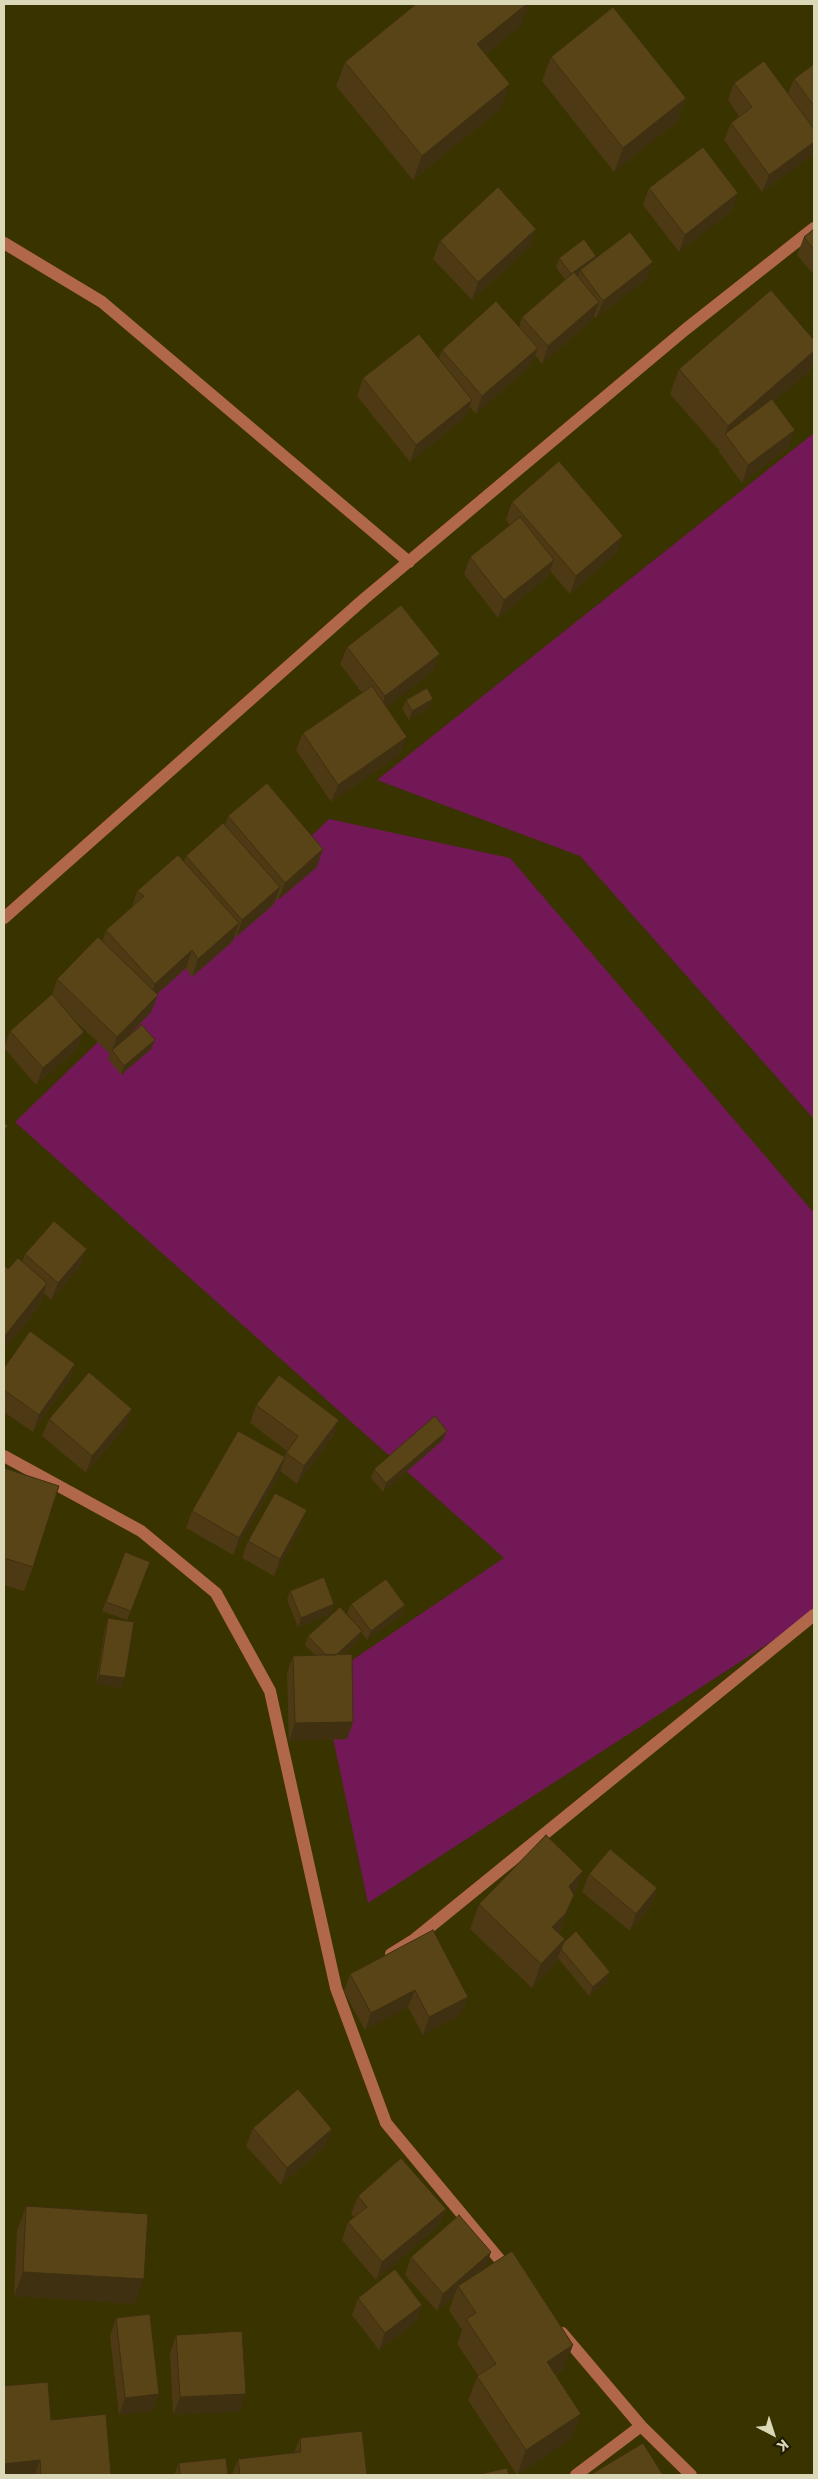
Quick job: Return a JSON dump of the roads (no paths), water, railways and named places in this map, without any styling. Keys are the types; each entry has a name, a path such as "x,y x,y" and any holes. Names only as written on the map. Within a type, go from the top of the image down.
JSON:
{"street":[{"path":"4,918 409,562 686,329 814,228"},
{"path":"4,243 102,302 409,562"},
{"path":"4,1456 141,1531 216,1593 270,1691 340,1986 386,2122 516,2279"},
{"path":"383,1959 422,1933 814,1615"},
{"path":"554,2323 641,2426 690,2475"},
{"path":"576,2475 641,2426"}]}
